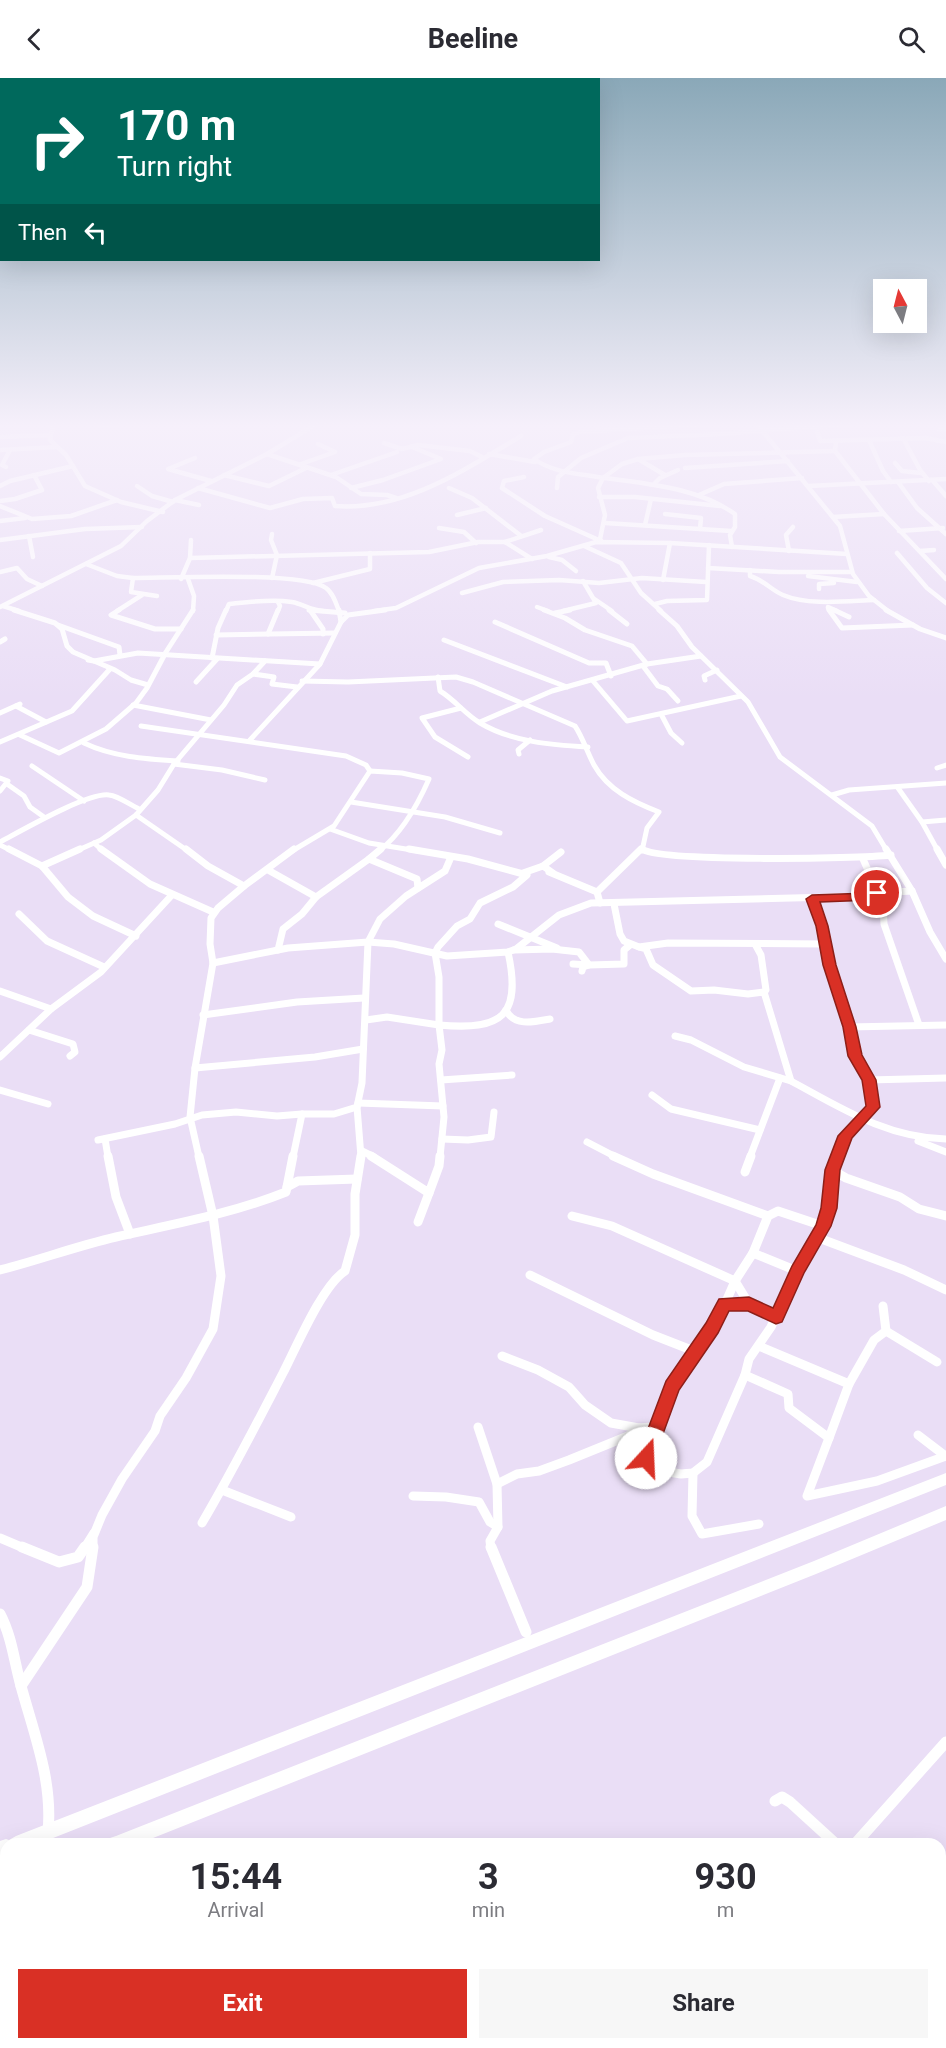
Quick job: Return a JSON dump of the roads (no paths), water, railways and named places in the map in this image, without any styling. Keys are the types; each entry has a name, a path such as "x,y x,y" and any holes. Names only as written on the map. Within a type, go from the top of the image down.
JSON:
{"highway":[{"path":"32,1838 946,1479"},
{"path":"131,1838 816,1567 946,1513"}],"street":[{"path":"23,515 32,519 74,515"},
{"path":"4,605 121,546 159,515"},
{"path":"495,515 520,535"},
{"path":"543,515 602,542"},
{"path":"602,542 601,534 605,523 603,515"},
{"path":"645,525 647,515"},
{"path":"673,515 701,518 700,529"},
{"path":"732,547 730,541 731,531 735,527 735,515"},
{"path":"868,515 833,517 844,535 847,554 857,582 874,600 913,625 946,638"},
{"path":"885,515 946,579"},
{"path":"926,515 946,534"},
{"path":"0,521 28,517"},
{"path":"605,523 731,531"},
{"path":"0,540 85,528 142,527"},
{"path":"789,551 786,535 793,527"},
{"path":"439,528 464,532 476,543"},
{"path":"681,544 683,528"},
{"path":"899,531 946,528"},
{"path":"190,558 429,552 476,543 505,542 520,535 541,530"},
{"path":"272,534 271,540 277,555 272,578"},
{"path":"29,536 33,557"},
{"path":"181,579 190,558 191,540"},
{"path":"505,542 532,559"},
{"path":"250,740 320,664 341,622 348,615 396,608 479,568 547,556 602,542 670,543 847,554"},
{"path":"663,580 670,543"},
{"path":"655,604 665,600 698,602 707,600 709,545"},
{"path":"584,546 621,563 633,580 632,584 677,626 701,656 741,696 766,730 780,757 872,826 912,891 930,932 946,959"},
{"path":"920,551 934,550"},
{"path":"311,583 332,576 364,572 370,569 370,553"},
{"path":"897,554 927,588 946,603"},
{"path":"547,556 562,560 576,571"},
{"path":"86,564 117,576 133,578 272,578 311,583 325,587 335,599 341,622"},
{"path":"0,572 17,568 27,579 42,586"},
{"path":"708,568 801,573 852,572"},
{"path":"750,570 750,576 767,583 779,594 816,602 874,600"},
{"path":"801,573 814,578 857,582"},
{"path":"133,578 130,591 142,595 158,596"},
{"path":"20,735 57,753 84,743 133,705 148,686 160,667 164,654 191,614 195,602 188,579"},
{"path":"462,593 503,582 583,581 599,583 663,580 706,582"},
{"path":"583,581 588,595 623,618 627,624"},
{"path":"819,589 819,584 857,582"},
{"path":"936,595 946,594"},
{"path":"142,595 111,615 155,629 181,629"},
{"path":"0,597 4,605 118,647 120,655"},
{"path":"555,613 595,601"},
{"path":"268,634 280,606 278,602"},
{"path":"196,682 214,658 216,635 229,604 293,602 310,610 358,614"},
{"path":"816,602 849,617"},
{"path":"537,607 555,613 585,630 632,646 658,686 667,689 678,701"},
{"path":"828,608 842,628 913,625"},
{"path":"310,610 323,629 323,634"},
{"path":"495,622 589,663 606,663 610,676"},
{"path":"58,625 66,646 88,660 148,686"},
{"path":"216,635 335,633"},
{"path":"444,640 567,687"},
{"path":"88,660 94,661 120,655 164,654 320,664"},
{"path":"480,722 567,687 645,665 701,656"},
{"path":"42,866 94,843 138,812 158,790 176,763 237,685 266,661"},
{"path":"0,742 72,711 110,669"},
{"path":"705,680 704,676 717,670"},
{"path":"253,674 273,677 274,684 297,687"},
{"path":"438,677 440,691 468,716 480,722 508,735 564,746 588,747"},
{"path":"302,681 348,682 456,677 473,682 575,726 588,747 597,769 610,785 635,802 659,812 647,828 641,849 612,874 597,892"},
{"path":"593,681 627,721 741,696"},
{"path":"0,712 18,705 46,722"},
{"path":"133,705 211,720"},
{"path":"461,708 422,718 435,737 468,757"},
{"path":"661,714 671,733 682,743"},
{"path":"141,726 250,740 346,756 366,765 370,771"},
{"path":"519,754 518,750 530,740"},
{"path":"84,743 96,749 142,759 222,770 266,780"},
{"path":"937,768 946,765"},
{"path":"32,766 84,801"},
{"path":"0,1539 59,1562 78,1557 95,1532 122,1479 155,1431 160,1416 186,1378 213,1329 221,1276 213,1216 190,1119 195,1068 213,963 210,944 211,918 213,912 244,886 299,846 330,829 341,818 370,771"},
{"path":"278,950 279,935 283,926 302,915 316,897 388,844 421,797 429,779 402,773 370,771"},
{"path":"0,778 24,796 30,807 44,817"},
{"path":"832,795 849,790 946,783"},
{"path":"0,792 7,784"},
{"path":"898,788 922,822 946,865"},
{"path":"0,792 15,790"},
{"path":"0,843 84,801 108,794 138,812 208,866 244,886"},
{"path":"351,802 410,811 476,825 500,833"},
{"path":"922,822 946,820"},
{"path":"330,829 369,843 388,844 523,873 543,866 561,852"},
{"path":"0,843 42,866 68,897 93,916 136,936"},
{"path":"94,843 118,865 171,896 213,912"},
{"path":"641,849 667,855 863,859 891,855"},
{"path":"202,1523 222,1490 312,1317 336,1277 345,1271 351,1255 355,1235 357,1179 362,1151 358,1105 362,1083 366,1020 364,998 368,942 380,919 418,888 445,871 451,857"},
{"path":"369,859 409,874 417,879 418,888"},
{"path":"863,859 883,904 884,924 919,1025"},
{"path":"543,866 551,872 597,892"},
{"path":"268,870 316,897"},
{"path":"418,1222 439,1166 442,1139 443,1106 439,1064 442,1050 439,1025 439,977 435,954 438,947 457,926 470,919 480,903 525,879 527,875 523,873"},
{"path":"511,951 569,907 600,903 812,899 873,896 877,893 912,891"},
{"path":"597,892 600,903"},
{"path":"0,1056 51,1009 78,992 125,949 142,926 171,896"},
{"path":"639,1428 646,1458 656,1470 681,1474 693,1473 706,1462 745,1375 749,1359 776,1317 797,1271 823,1226 829,1208 832,1170 846,1136 873,1107 869,1080 855,1056 849,1027 812,899"},
{"path":"614,904 620,923 620,934 630,945 646,949 653,965 691,991 714,990 748,994 764,992"},
{"path":"19,914 32,932 54,947 104,967"},
{"path":"498,924 561,950"},
{"path":"213,963 278,950 368,942 394,944 435,954 455,956 511,951 561,950 579,952 589,964"},
{"path":"639,947 668,943 812,944 826,948"},
{"path":"755,944 762,963 766,990 764,992 791,1081"},
{"path":"573,964 624,964 624,950 630,945"},
{"path":"366,1020 387,1017 453,1027 491,1024 506,1010 513,997 511,951"},
{"path":"582,971 583,967 589,964"},
{"path":"0,991 51,1009"},
{"path":"203,1015 297,1002 364,998"},
{"path":"506,1010 508,1016 515,1020 529,1023 550,1019"},
{"path":"849,1027 946,1025"},
{"path":"28,1030 73,1044 75,1052 70,1056"},
{"path":"675,1036 691,1040 744,1067 791,1081 863,1118 946,1152"},
{"path":"195,1068 315,1057 363,1049"},
{"path":"441,1080 512,1075"},
{"path":"745,1172 780,1078"},
{"path":"869,1080 946,1078"},
{"path":"0,1089 48,1104"},
{"path":"652,1095 671,1109 760,1130"},
{"path":"130,1234 116,1197 102,1139 202,1115 227,1113 277,1116 334,1114 358,1105 443,1106"},
{"path":"442,1139 468,1140 491,1137 494,1112"},
{"path":"0,1270 130,1234 213,1216 260,1203 286,1192 302,1114"},
{"path":"911,1138 946,1139"},
{"path":"587,1142 657,1175 768,1216"},
{"path":"362,1151 404,1174 429,1193"},
{"path":"832,1170 846,1178 900,1197 920,1209 946,1216"},
{"path":"287,1187 297,1181 357,1179"},
{"path":"646,1458 672,1387 694,1351 712,1328 735,1281 753,1253 768,1216 778,1211 823,1226"},
{"path":"572,1216 612,1226 735,1281 749,1304"},
{"path":"816,1237 848,1252 915,1275 946,1290"},
{"path":"753,1253 797,1271"},
{"path":"530,1275 555,1285 653,1335 694,1351"},
{"path":"725,1304 749,1304 776,1317"},
{"path":"883,1306 886,1331 913,1347 921,1355 937,1362"},
{"path":"886,1331 874,1340 849,1384 807,1497 877,1481 945,1456"},
{"path":"759,1346 849,1384"},
{"path":"502,1356 538,1370 569,1387 585,1405 611,1423 639,1428 651,1427 659,1421"},
{"path":"745,1375 788,1394 789,1408 829,1438"},
{"path":"478,1427 497,1484 498,1527 490,1541 492,1553 506,1580 526,1632"},
{"path":"497,1484 517,1474 539,1472 628,1436 639,1428"},
{"path":"918,1435 945,1456"},
{"path":"693,1473 692,1516 702,1534 721,1533 738,1525 759,1524"},
{"path":"222,1490 291,1517"},
{"path":"413,1496 446,1497 479,1502 490,1522 498,1527"},
{"path":"21,1686 87,1587 95,1532"},
{"path":"0,1614 9,1635 21,1686 33,1722 51,1814 48,1832"},
{"path":"860,1838 945,1745"},
{"path":"775,1801 782,1797 809,1818 818,1830 828,1838"}]}
